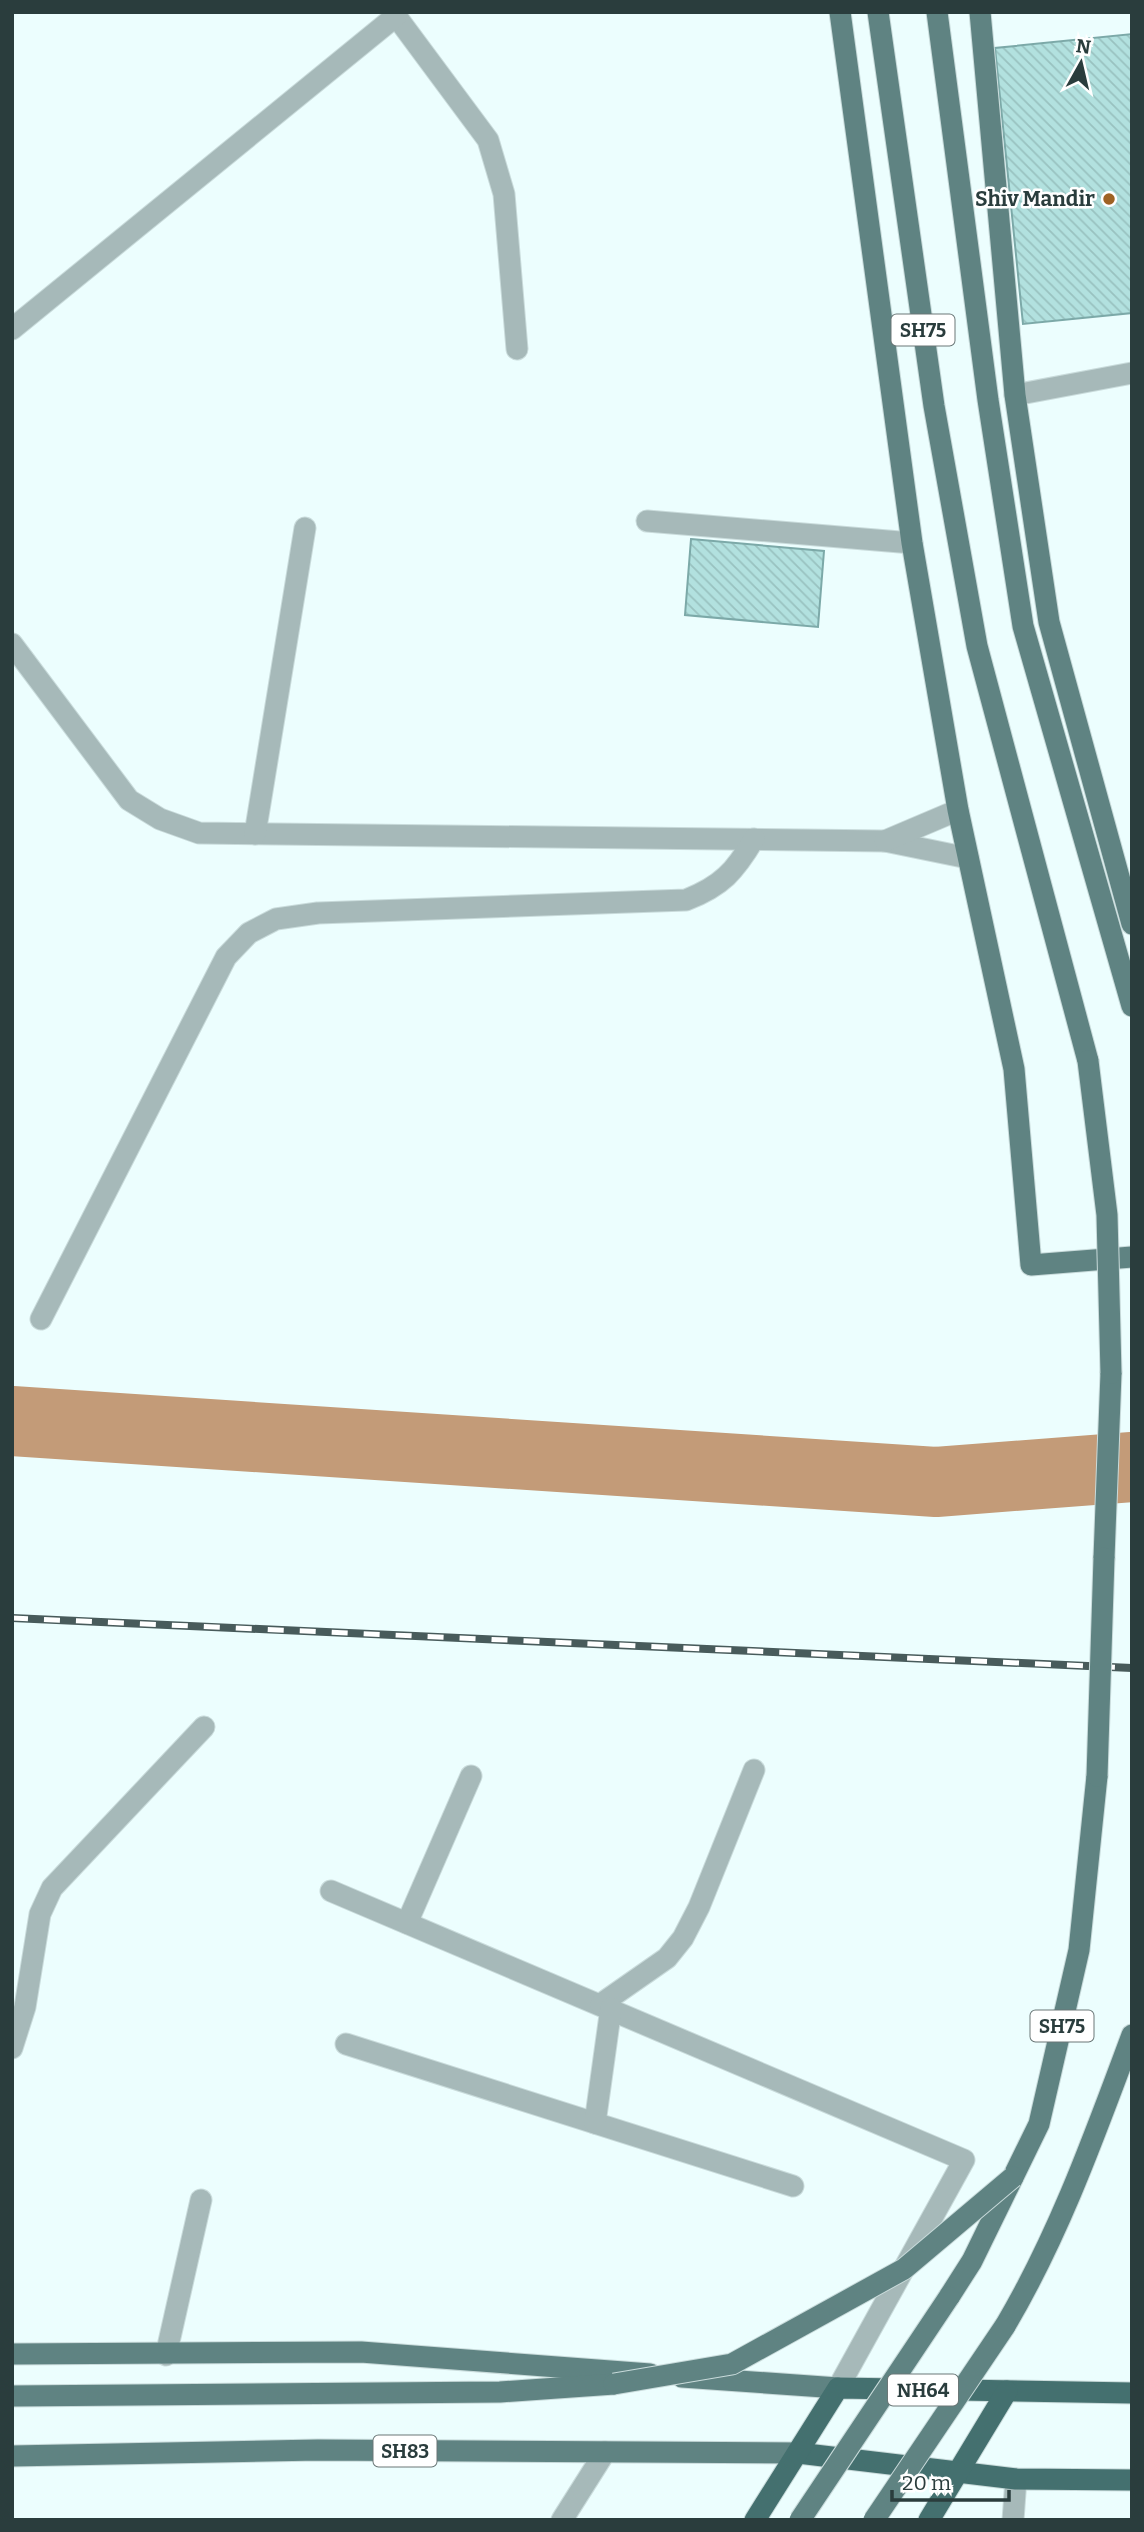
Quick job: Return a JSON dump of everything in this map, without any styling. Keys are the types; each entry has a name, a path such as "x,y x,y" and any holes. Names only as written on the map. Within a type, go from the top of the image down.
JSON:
{"highway":[{"name":"NH64","path":"838,2388 1132,2393"},
{"path":"755,2520 838,2388"},
{"path":"929,2520 1007,2391"},
{"path":"797,2453 1016,2479 1132,2480"}],"main road":[{"path":"840,12 912,543 958,810 1014,1069 1031,1265 1132,1257"},
{"name":"SH75","path":"800,2520 972,2262 1039,2124 1079,1950 1097,1776 1111,1373 1107,1215 1088,1061 977,646 934,406 878,12"},
{"name":"SH75","path":"937,12 988,400 1023,626 1132,1006"},
{"path":"980,12 1014,395 1049,622 1132,924"},
{"path":"874,2520 1005,2326 1033,2279 1096,2131 1132,2035"},
{"path":"12,2396 500,2392 614,2384 732,2364 904,2269 1013,2177"},
{"path":"12,2354 361,2352 838,2388"},
{"name":"SH83","path":"12,2456 318,2450 797,2453"}],"street":[{"path":"12,329 394,14 488,140 504,194 517,349"},
{"path":"1014,395 1132,373"},
{"path":"647,521 912,543"},
{"path":"255,834 305,528"},
{"path":"12,645 130,800 160,819 199,833 885,841 968,858"},
{"path":"885,841 958,810"},
{"path":"41,1320 226,957 249,933 276,919 318,913 686,900 708,892 723,881 738,866 754,839"},
{"path":"12,2048 25,2007 40,1914 52,1888 204,1727"},
{"path":"595,2123 606,2006 667,1958 682,1938 698,1907 754,1770"},
{"path":"407,1923 471,1776"},
{"path":"331,1891 964,2160 838,2388"},
{"path":"346,2044 793,2186"},
{"path":"166,2355 201,2200"},
{"path":"562,2520 605,2452"},
{"path":"1013,2520 1016,2479"}],"building":[{"path":"1132,34 1132,313 1023,324 995,48"},
{"path":"691,539 824,551 818,627 685,615"}],"waterway":[{"path":"12,1421 936,1482 1132,1467"}],"railway":[{"path":"12,1618 1132,1668"}],"place":[{"name":"Shiv Mandir","path":"1109,199"}]}
